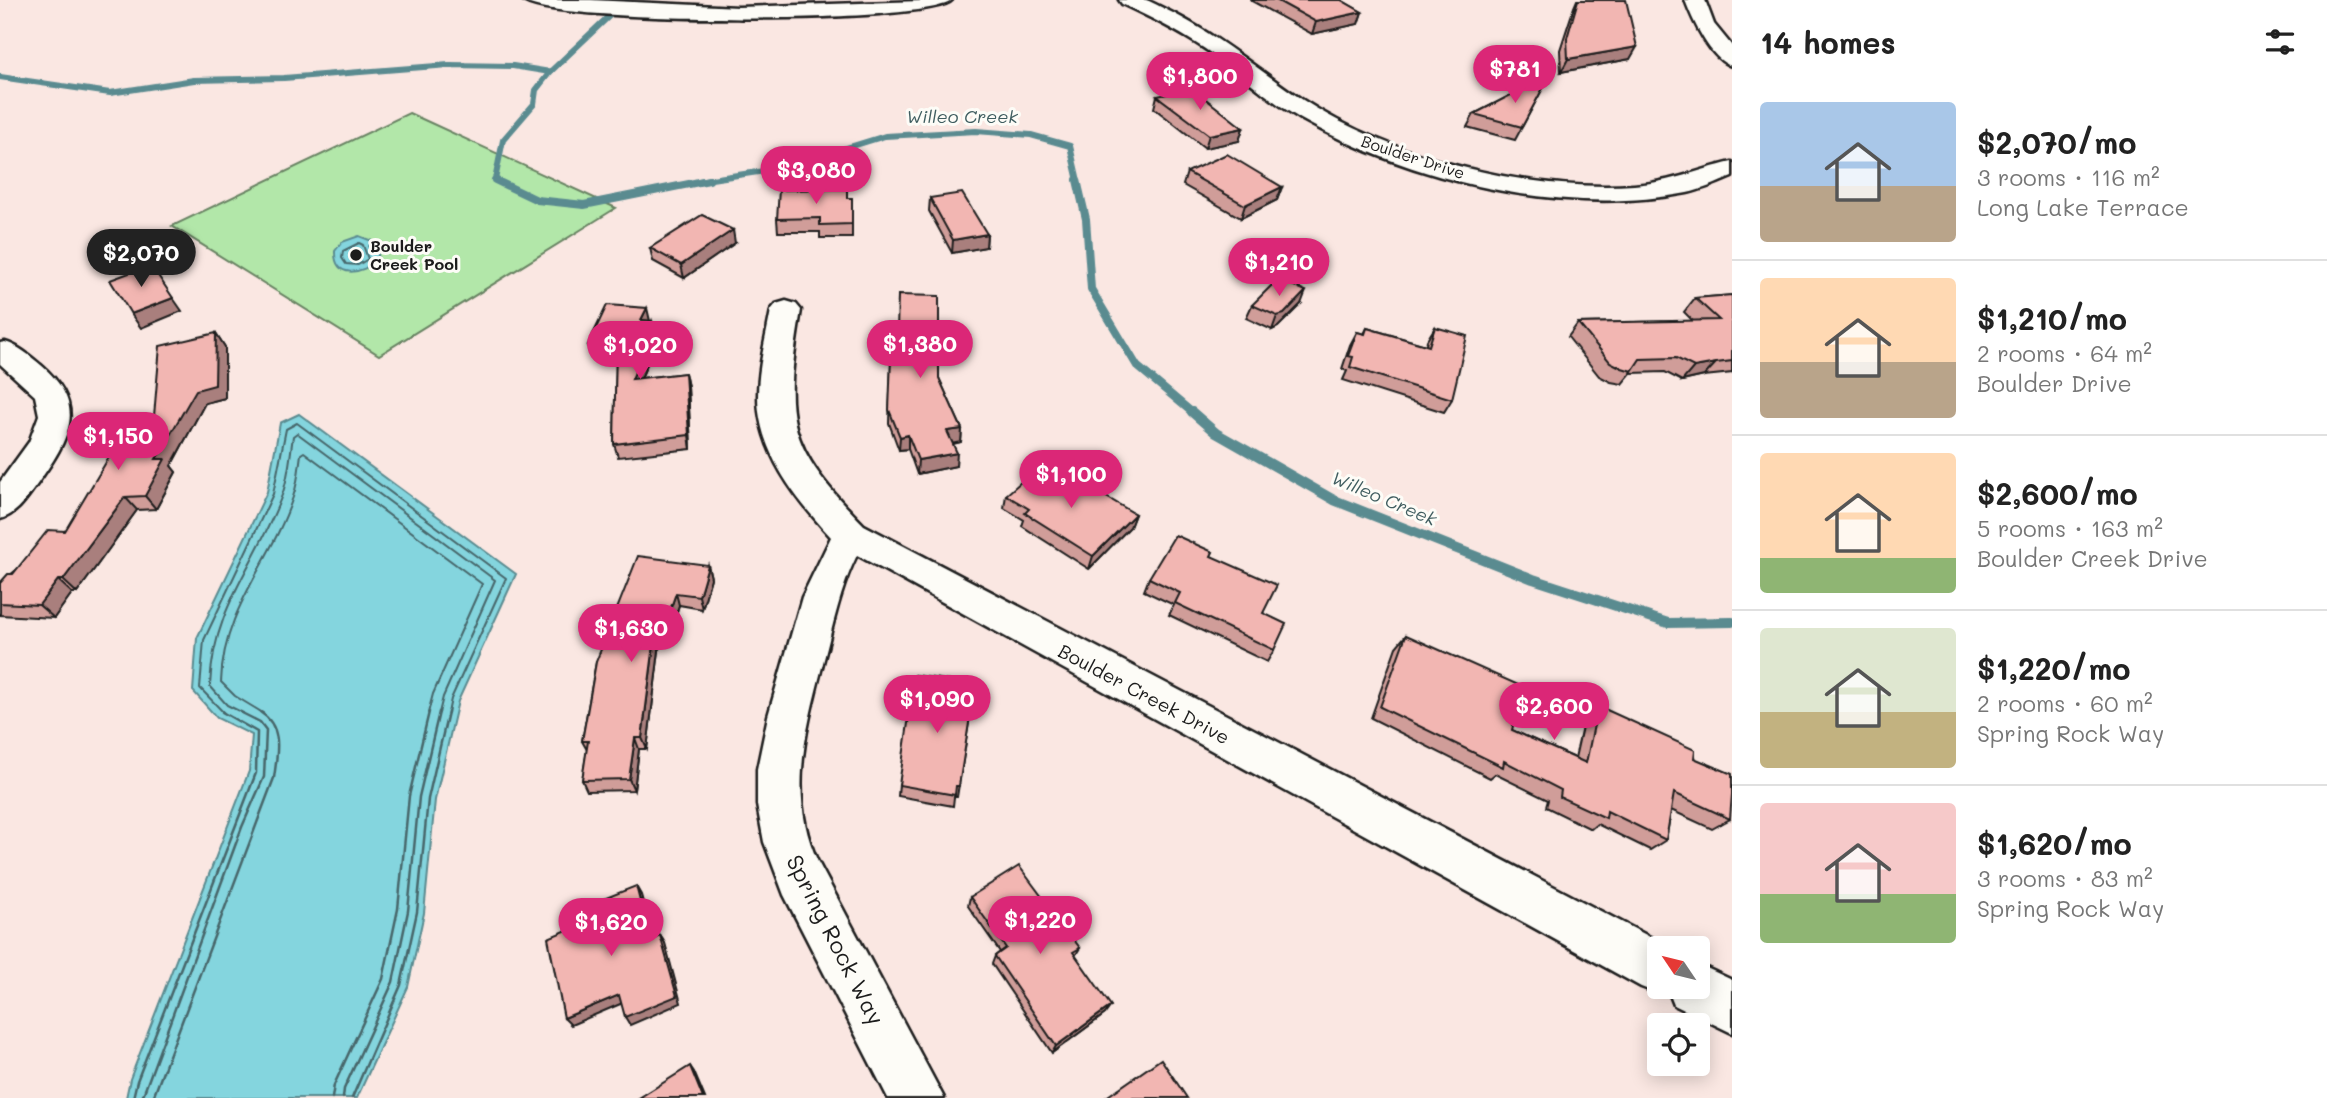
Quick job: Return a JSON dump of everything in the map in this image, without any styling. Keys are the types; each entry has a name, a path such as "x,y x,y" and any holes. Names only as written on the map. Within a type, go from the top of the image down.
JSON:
{"street":[{"path":"533,0 614,9 714,14 803,13 942,0"},
{"name":"Boulder Drive","path":"1129,0 1181,26 1308,113 1357,140 1422,163 1470,176 1533,187 1590,192 1660,190 1714,178 1732,169"},
{"path":"1695,0 1704,25 1732,60"},
{"name":"Boulder Creek Drive","path":"786,310 776,369 776,420 785,445 808,488 851,535 1647,963"},
{"path":"0,506 47,442 54,422 55,404 48,392 5,352"},
{"name":"Spring Rock Way","path":"851,535 836,558 825,584 788,717 779,757 779,806 788,846 814,904 917,1098"},
{"path":"1710,996 1732,1007"}],"green space":[{"path":"409,113 616,208 379,355 172,226"}],"water":[{"name":"Boulder Creek Pool","path":"359,236 372,241 369,247 378,253 378,260 364,269 350,272 344,270 339,267 335,251 342,242"},
{"path":"299,414 516,574 458,701 435,800 424,913 408,987 357,1098 126,1098 130,1079 249,771 252,735 217,718 193,691 197,638 267,492 280,423"}],"building":[{"path":"1276,0 1341,0 1362,12 1316,22"},
{"path":"1578,0 1626,0 1637,47 1568,59 1567,38"},
{"path":"1550,75 1522,127 1474,114"},
{"path":"1193,89 1243,128 1209,135 1157,96"},
{"path":"1227,154 1282,187 1245,205 1187,172"},
{"path":"847,189 847,198 852,198 852,224 820,225 820,218 777,219 779,190"},
{"path":"962,193 987,234 953,240 930,198"},
{"path":"702,215 733,230 681,265 650,248"},
{"path":"151,265 173,298 131,314 110,280"},
{"path":"1278,279 1306,291 1284,314 1277,316 1252,305"},
{"path":"898,295 939,296 939,378 962,429 947,431 957,453 918,460 908,435 900,437 889,410 892,333 897,333"},
{"path":"1732,295 1732,361 1694,367 1676,358 1640,359 1632,371 1610,362 1578,323 1719,320 1695,298"},
{"path":"607,305 647,308 641,320 652,321 650,327 654,328 632,379 685,373 689,435 614,444 616,348 588,345"},
{"path":"1435,327 1467,336 1452,399 1350,367 1353,357 1348,356 1357,332 1365,334 1367,328 1429,346"},
{"path":"216,333 215,385 196,390 156,459 165,459 145,496 125,497 63,580 58,580 39,605 0,603 0,583 8,574 13,574 48,530 65,531 133,417 154,416 160,346"},
{"path":"1038,467 1081,490 1086,485 1135,514 1093,556 1025,513 1029,509 1006,495"},
{"path":"1175,535 1213,552 1211,556 1277,585 1263,613 1286,624 1274,650 1175,603 1180,593 1149,578"},
{"path":"638,556 708,565 699,596 676,593 663,630 656,629 642,738 635,738 629,779 582,780 588,741 582,741 596,662"},
{"path":"1406,635 1523,687 1512,730 1586,763 1598,706 1695,750 1694,758 1732,774 1730,819 1674,793 1666,840 1607,811 1606,818 1560,797 1561,790 1504,761 1503,767 1380,707"},
{"path":"915,675 975,685 959,786 956,786 955,795 899,785"},
{"path":"1019,866 1080,948 1073,952 1111,1006 1056,1046 995,956 1006,948 970,897"},
{"path":"636,886 650,939 660,935 677,996 625,1017 619,995 564,1018 548,938 582,924 578,909"},
{"path":"1161,1059 1187,1098 1105,1098"},
{"path":"690,1066 703,1098 639,1098"}],"waterway":[{"name":"Willeo Creek","path":"550,72 626,0"},
{"path":"0,77 110,93 194,80 284,78 449,65 513,66 550,72"},
{"name":"Willeo Creek","path":"495,180 503,140 534,104 536,90 550,72"},
{"name":"Willeo Creek","path":"698,181 778,169 885,136 976,131 1031,135 1070,146 1078,181"},
{"name":"Willeo Creek","path":"495,180 537,200 584,205 709,180"},
{"name":"Willeo Creek","path":"1077,180 1086,219 1091,289 1137,366 1194,414"},
{"name":"Willeo Creek","path":"1192,412 1216,433 1334,500 1533,579 1668,623 1732,622"}],"place":[{"name":"Boulder Creek Pool","path":"356,255"}]}
